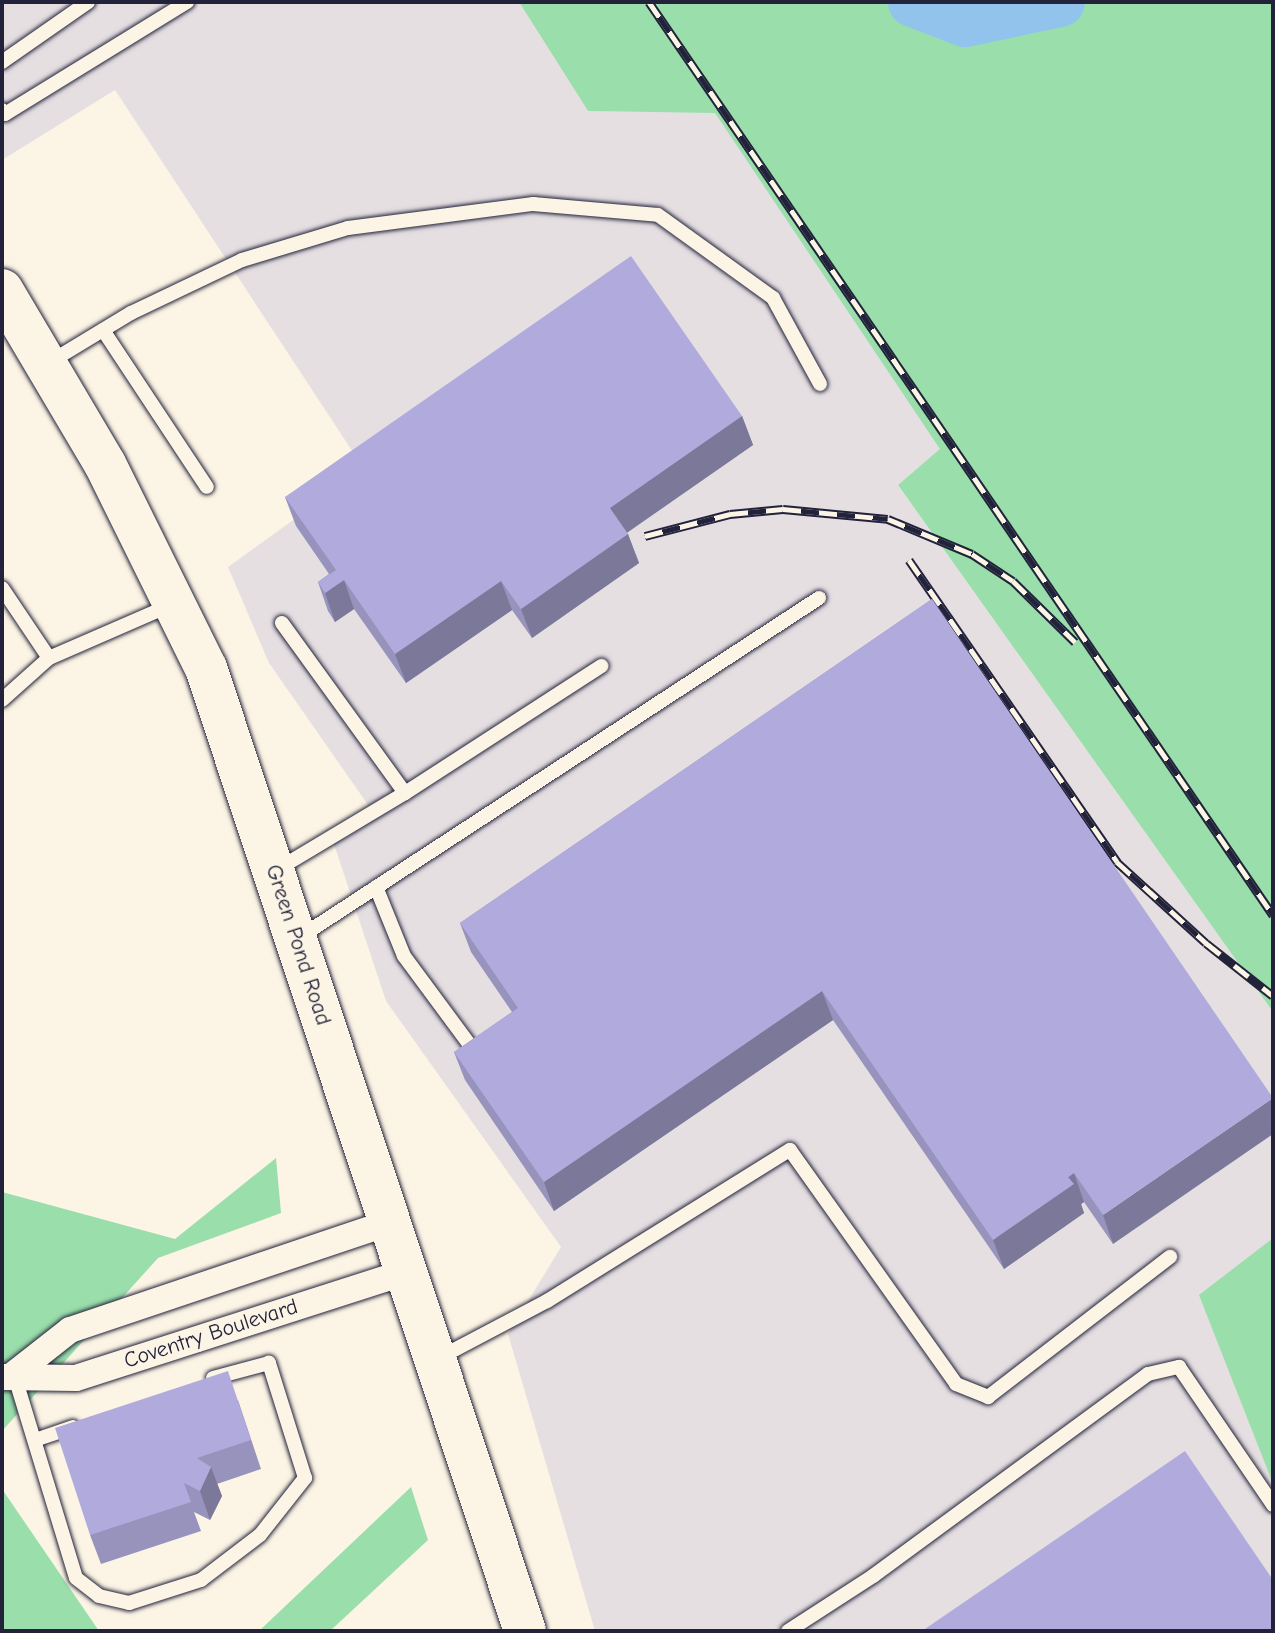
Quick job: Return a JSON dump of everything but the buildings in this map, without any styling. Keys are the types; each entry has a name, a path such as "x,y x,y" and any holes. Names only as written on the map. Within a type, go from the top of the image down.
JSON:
{"main road":[{"name":"Green Pond Road","path":"2,290 47,364 177,602 206,668 525,1631"}],"street":[{"path":"8,1376 70,1330 388,1223"},
{"name":"Coventry Boulevard","path":"8,1376 76,1378 406,1272"}],"lane":[{"path":"2,62 88,2"},
{"path":"2,110 5,114 187,2"},
{"path":"47,364 103,330 242,260 348,228 533,204 658,215 773,298 820,384"},
{"path":"103,330 207,487"},
{"path":"2,588 49,658"},
{"path":"297,939 819,598"},
{"path":"2,700 49,658 177,602"},
{"path":"282,623 405,793"},
{"path":"275,871 405,793 601,666"},
{"path":"376,887 404,956 478,1056"},
{"path":"436,1360 547,1301 790,1150 956,1384 988,1397 1170,1257"},
{"path":"8,1376 35,1440 76,1578 99,1596 129,1603 150,1599 201,1580 260,1535 305,1478 269,1363 200,1382"},
{"path":"788,1631 873,1576 1148,1374 1179,1367 1273,1505"},
{"path":"35,1440 95,1419"}],"shaded area":[{"path":"2,2 519,2 588,111 715,112 941,449 898,485 1273,1012 1273,1238 1200,1295 1273,1484 1273,1631 595,1631 508,1334 561,1247 386,1001 331,835 373,812 269,663 228,567 364,469 115,90 2,160"}],"green space":[{"path":"519,2 1273,2 1273,1012 898,485 940,449 715,113 588,111"},
{"path":"276,1158 281,1213 158,1258 2,1431 2,1192 175,1239"},
{"path":"1273,1238 1273,1484 1199,1295"},
{"path":"411,1487 428,1540 330,1631 259,1631"},
{"path":"2,1489 99,1631 2,1631"}],"waterway":[{"path":"913,2 965,22 1060,2"}],"railway":[{"path":"649,2 1273,915"},
{"path":"645,536 730,514 783,509 888,519 972,554 1013,581 1075,642"},
{"path":"909,560 1117,862 1206,943 1273,996"}]}
